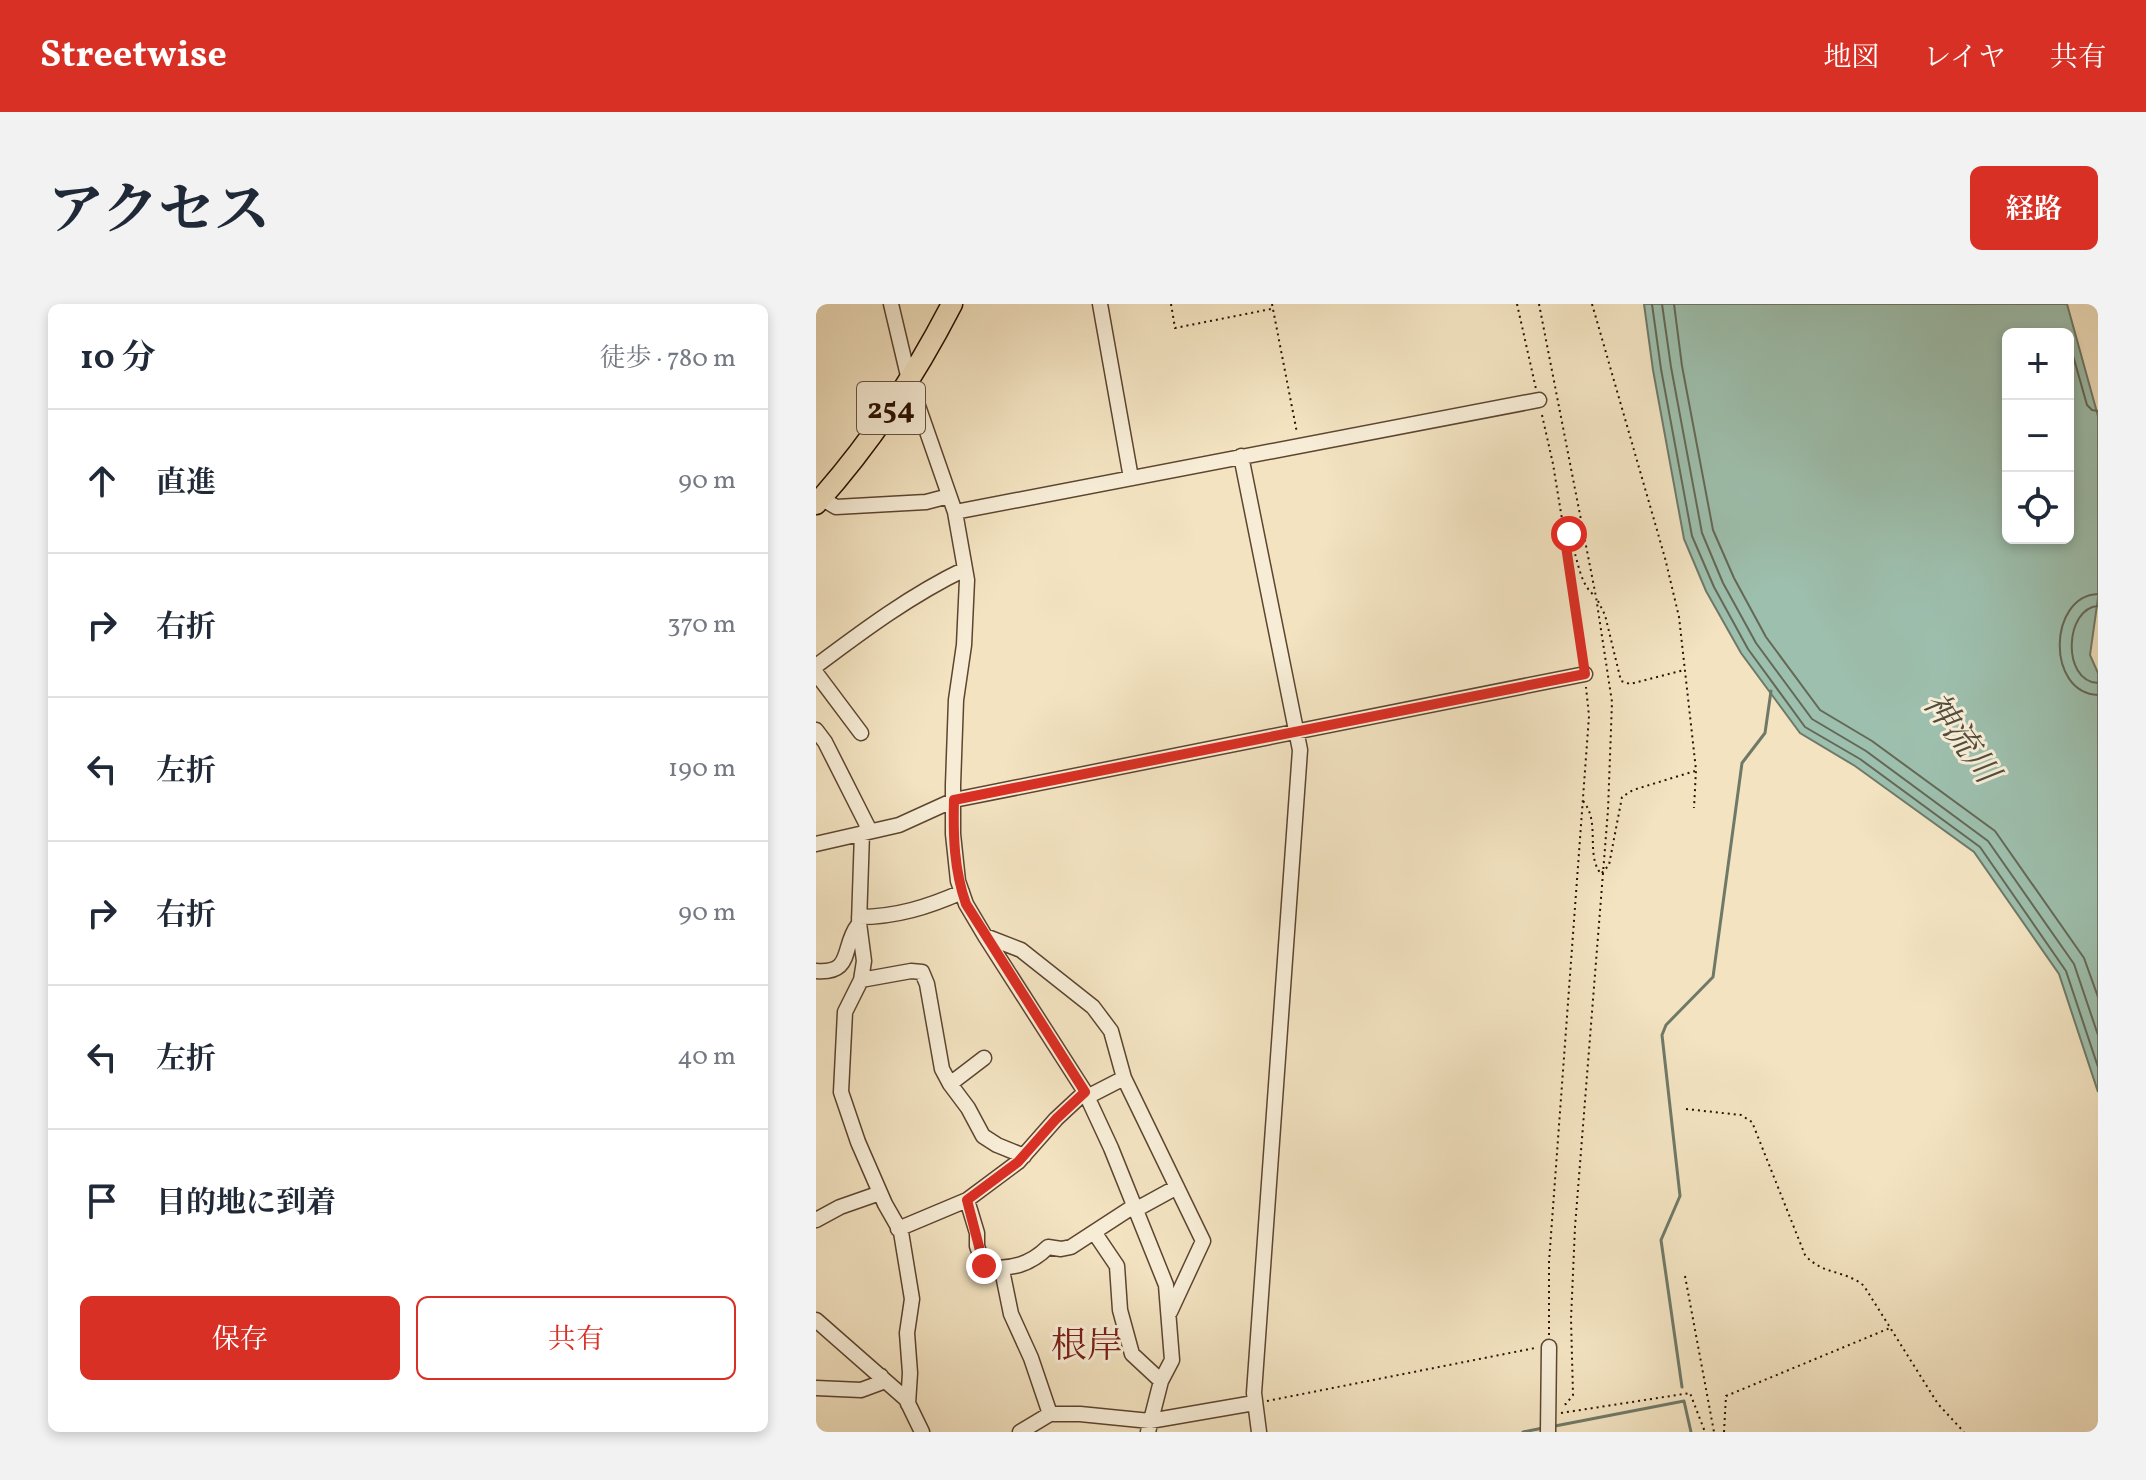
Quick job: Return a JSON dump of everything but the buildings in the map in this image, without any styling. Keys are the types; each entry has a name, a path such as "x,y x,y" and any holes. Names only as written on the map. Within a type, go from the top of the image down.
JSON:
{"highway":[{"name":"254","path":"818,501 875,432 952,304"}],"street":[{"path":"891,304 909,380 955,512 965,569 964,645 956,700 953,834 958,881 985,936 1086,1094 1166,1285 1172,1360 1161,1381 1149,1426"},
{"path":"1100,304 1131,478"},
{"path":"955,512 1539,400"},
{"path":"1241,456 1300,750 1254,1403 1259,1432"},
{"path":"818,501 836,507 926,502 949,496"},
{"path":"816,666 885,615 934,584 965,569"},
{"path":"816,673 861,733"},
{"path":"816,844 899,825 954,800 1585,674"},
{"path":"816,730 825,742 866,832 859,920 864,961 861,980 845,1012 841,1092 880,1193 901,1232 912,1299 907,1333 910,1373 908,1404"},
{"path":"859,920 927,908 962,892"},
{"path":"816,971 827,972 840,967 859,920"},
{"path":"985,936 1021,950 1093,1007 1111,1031 1124,1078 1203,1241 1170,1312"},
{"path":"861,980 911,971 922,972 927,984 942,1069 950,1084 983,1136 1024,1156"},
{"path":"950,1084 984,1058"},
{"path":"898,1229 967,1200 1024,1156 1056,1119 1086,1094 1124,1078"},
{"path":"967,1200 984,1266 1002,1270 1028,1263 1048,1247 1071,1247 1134,1208 1177,1187"},
{"path":"816,1220 840,1207 880,1193"},
{"path":"1094,1232 1117,1266 1120,1310 1132,1354 1161,1381"},
{"path":"1002,1270 1011,1314 1031,1358 1050,1414"},
{"path":"816,1320 881,1376 908,1404 922,1432"},
{"path":"1548,1432 1553,1410 1549,1347"},
{"path":"816,1388 861,1390 880,1383 881,1376"},
{"path":"1020,1432 1050,1414 1149,1426 1254,1403"}],"path":[{"path":"1171,304 1175,328 1273,309"},
{"path":"1272,304 1299,445"},
{"path":"1254,1403 1549,1347 1549,1262 1589,716 1563,526 1517,304"},
{"path":"1539,304 1596,597 1612,702 1608,810 1575,1227 1571,1319 1573,1395 1566,1404 1553,1410"},
{"path":"1592,304 1679,617 1696,770 1694,808"},
{"path":"1563,526 1574,545 1584,581 1605,615 1621,681 1630,684 1684,670"},
{"path":"1601,874 1609,865 1622,797 1633,790 1696,770"},
{"path":"1583,801 1591,814 1596,867 1601,874"},
{"path":"1686,1109 1741,1115 1752,1122 1805,1255 1813,1265 1853,1277 1864,1286 1938,1404 1964,1432"},
{"path":"1685,1276 1714,1432"},
{"path":"1724,1432 1726,1396 1890,1328"},
{"path":"1553,1410 1690,1393 1705,1432"}],"water":[{"name":"神流川","path":"1644,304 2067,304 2074,328 2002,328 2002,544 2074,544 2074,329 2098,416 2098,598 2090,655 2098,673 2098,1092 2059,974 1974,852 1855,766 1800,733 1741,653 1706,591 1684,539"}],"waterway":[{"path":"1682,1387 1661,1240 1680,1196 1662,1035 1666,1025 1713,977 1742,763 1765,733 1771,691"},
{"path":"1555,1426 1684,1401 1691,1432"},
{"path":"1523,1432 1543,1428"}],"district":[{"name":"根岸","path":"1087,1344"}],"route":[{"path":"984,1266 979,1257 977,1233 967,1200 1018,1162 1085,1092 966,904 958,881 953,834 954,800 1585,674 1563,526 1569,534"}]}
